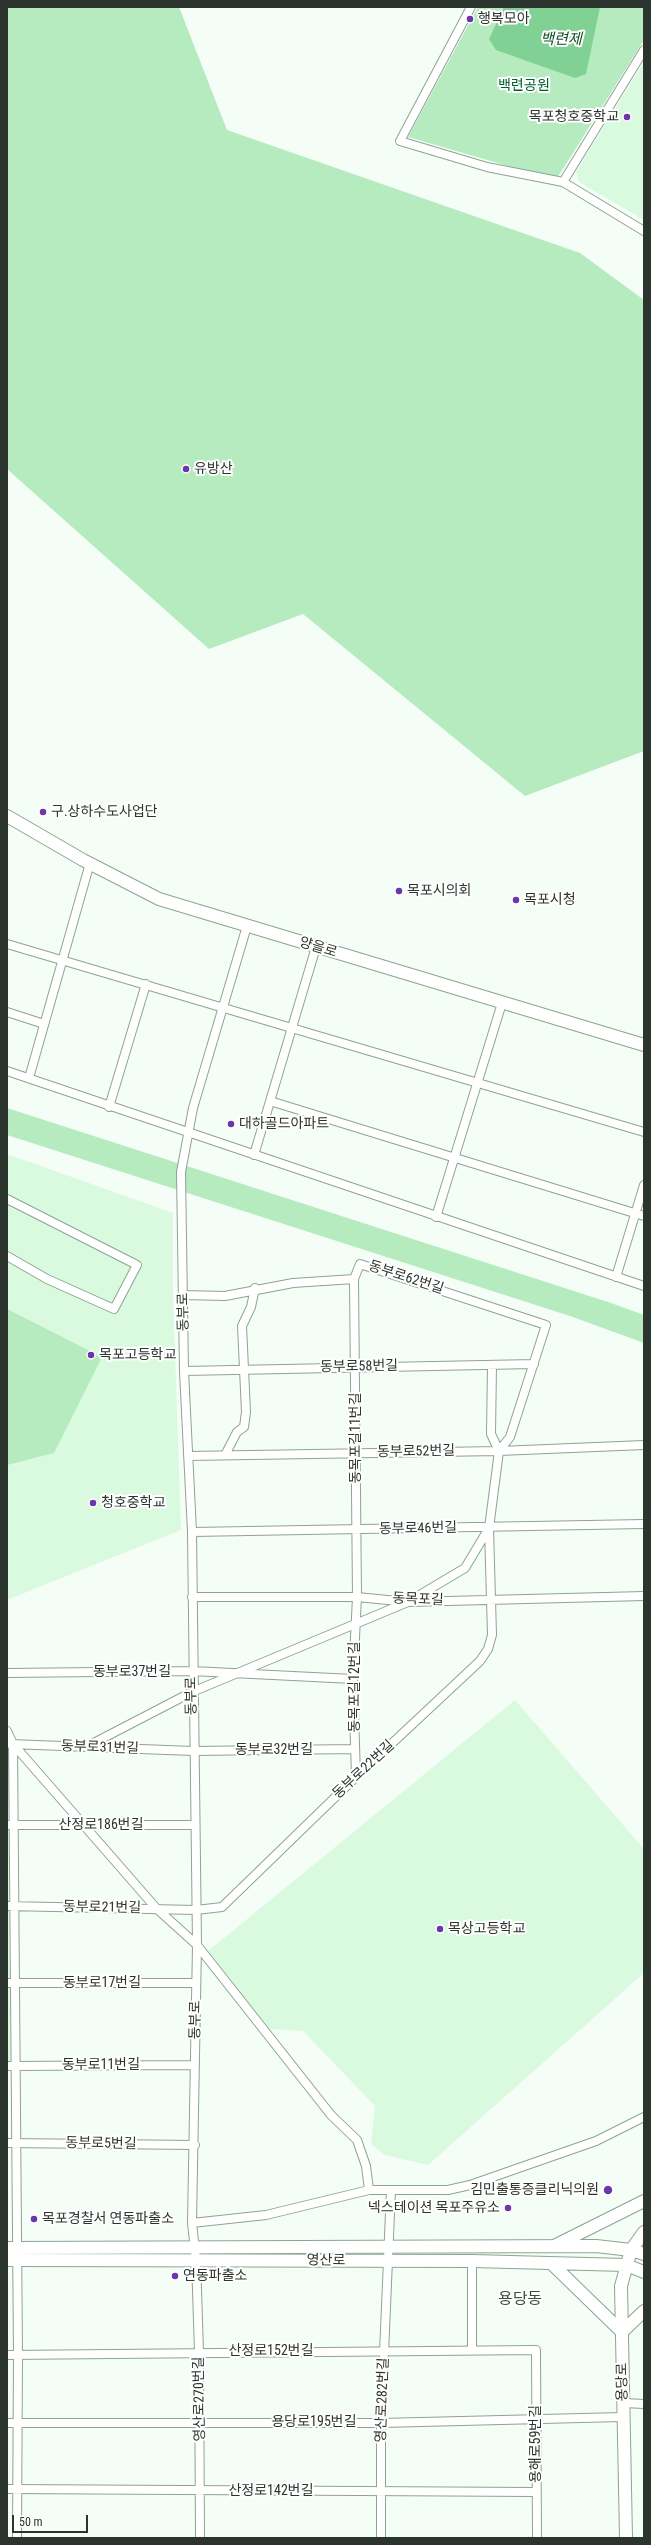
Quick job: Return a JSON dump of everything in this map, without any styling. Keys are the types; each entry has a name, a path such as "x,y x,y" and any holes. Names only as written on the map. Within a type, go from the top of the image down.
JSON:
{"street":[{"path":"471,7 400,142 487,167 563,182 644,231"},
{"path":"563,182 644,50"},
{"name":"양을로","path":"7,816 90,863 159,899 644,1045"},
{"path":"29,1078 90,863"},
{"name":"동부로","path":"196,2259 192,2223 195,2145 197,1945 192,1692 192,1532 184,1371 181,1172 187,1133 222,1006 247,926"},
{"path":"7,944 222,1006 644,1132"},
{"path":"254,1155 316,947"},
{"path":"109,1107 146,984"},
{"path":"436,1217 476,1082 502,1003"},
{"path":"7,1012 44,1024"},
{"path":"7,1070 109,1107 644,1286"},
{"path":"270,1101 644,1216"},
{"path":"616,1277 644,1185"},
{"path":"7,1199 137,1265 114,1310 47,1279 7,1256"},
{"name":"동부로62번길","path":"184,1295 225,1296 255,1288 293,1283 354,1279 360,1264 546,1325 534,1364"},
{"name":"동목포길11번길","path":"354,1279 357,1597"},
{"path":"225,1455 237,1432 244,1427 246,1412 242,1326 251,1307 255,1288"},
{"path":"86,1747 192,1692 240,1673 355,1622 408,1602 465,1568 489,1528 500,1451 510,1437 534,1364"},
{"name":"동부로58번길","path":"184,1371 534,1364"},
{"path":"492,1365 491,1434 500,1451"},
{"name":"동부로52번길","path":"188,1456 500,1451 644,1445"},
{"name":"동부로46번길","path":"192,1532 489,1528 644,1524"},
{"name":"동부로22번길","path":"196,1910 222,1907 356,1777 480,1661 491,1641 492,1601 489,1528"},
{"name":"동목포길","path":"192,1597 357,1597 408,1602 644,1596"},
{"name":"동목포길12번길","path":"356,1777 353,1679 357,1597"},
{"name":"동부로37번길","path":"7,1673 192,1671 353,1679"},
{"path":"7,1731 10,1744 11,1983 16,2066 16,2143 12,2254 18,2354 16,2489 17,2538"},
{"path":"10,1744 84,1825 156,1908 197,1945 331,2115 357,2140 364,2158 369,2190"},
{"name":"동부로31번길","path":"10,1744 193,1751"},
{"name":"동부로32번길","path":"193,1751 355,1750"},
{"name":"산정로186번길","path":"10,1825 195,1825"},
{"name":"동부로21번길","path":"11,1906 196,1910"},
{"name":"동부로17번길","path":"11,1983 196,1983"},
{"name":"동부로11번길","path":"7,2066 195,2065"},
{"path":"192,2223 266,2215 369,2190 448,2190 470,2185 596,2142 644,2117"},
{"name":"동부로5번길","path":"7,2143 195,2145"},
{"name":"영산로282번길","path":"381,2538 381,2422 391,2190"},
{"path":"554,2246 644,2200"},
{"name":"용당로","path":"626,2538 622,2417 624,2403 621,2286 631,2250 644,2232"},
{"name":"영산로","path":"12,2254 194,2247 388,2246 596,2246 631,2250 644,2254"},
{"name":"영산로","path":"12,2254 196,2259 388,2262 472,2261 626,2265 644,2272"},
{"name":"영산로270번길","path":"196,2259 200,2421 200,2538"},
{"path":"472,2261 472,2350"},
{"path":"552,2264 622,2332 644,2310"},
{"name":"산정로152번길","path":"7,2354 536,2350"},
{"name":"용해로59번길","path":"536,2350 537,2538"},
{"path":"624,2403 644,2404"},
{"name":"용당로195번길","path":"7,2423 200,2421 381,2422 622,2417"},
{"name":"산정로142번길","path":"7,2489 536,2492"}],"shaded area":[{"name":"목포청호중학교","path":"644,62 644,220 579,182 576,172"},
{"name":"목포고등학교","path":"7,1154 173,1213 173,1290 181,1530 7,1600"},
{"name":"목상고등학교","path":"515,1700 644,1849 644,1973 428,2165 385,2155 371,2144 375,2106 303,2031 269,2029 208,1951"},
{"path":"7,1825 12,1825 16,2068 7,2068"}],"green space":[{"path":"7,7 179,7 227,130 580,253 644,300 644,751 525,796 303,614 209,649 7,469"},
{"name":"백련공원","path":"478,7 644,7 644,40 556,180 408,137"},
{"path":"7,1108 611,1303 644,1315 644,1343 570,1316 7,1135"},
{"path":"7,1309 102,1357 54,1453 7,1465"}],"water":[{"name":"백련제","path":"504,7 600,7 586,74 575,78 496,50 489,39"}],"place":[{"name":"행복모아","path":"470,19"},
{"name":"목포청호중학교","path":"627,117"},
{"name":"유방산","path":"186,469"},
{"name":"구.상하수도사업단","path":"43,812"},
{"name":"목포시의회","path":"399,891"},
{"name":"목포시청","path":"516,900"},
{"name":"대하골드아파트","path":"231,1124"},
{"name":"목포고등학교","path":"91,1355"},
{"name":"청호중학교","path":"93,1503"},
{"name":"목상고등학교","path":"440,1929"},
{"name":"김민출통증클리닉의원","path":"608,2190"},
{"name":"넥스테이션 목포주유소","path":"508,2208"},
{"name":"목포경찰서 연동파출소","path":"34,2219"},
{"name":"연동파출소","path":"175,2276"}],"district":[{"name":"용당동","path":"520,2300"}]}
